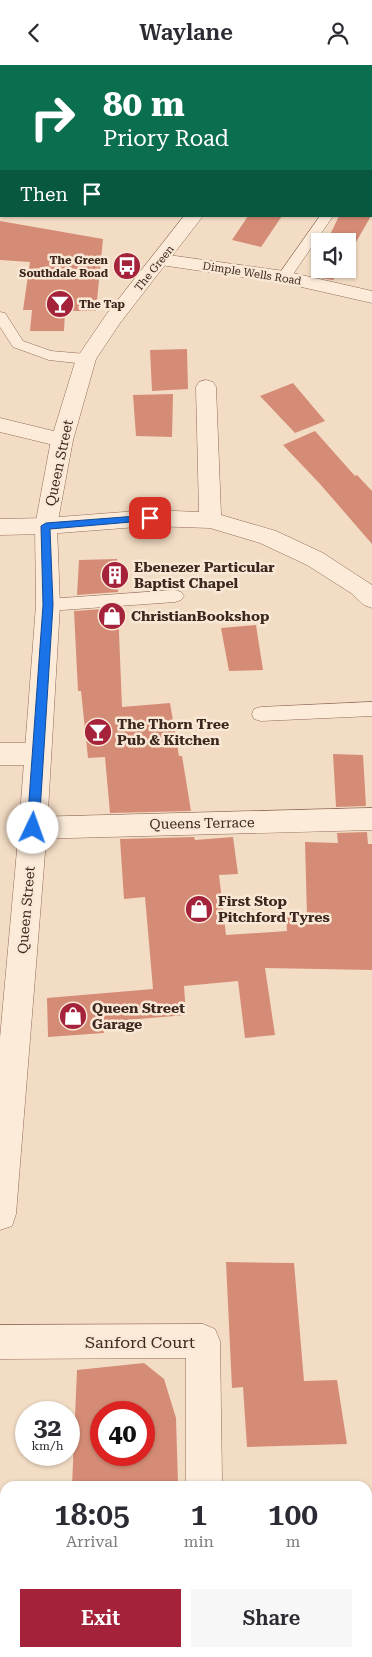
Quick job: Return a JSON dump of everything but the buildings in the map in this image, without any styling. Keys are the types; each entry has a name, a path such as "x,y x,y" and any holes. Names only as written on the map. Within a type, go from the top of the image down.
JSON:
{"street":[{"name":"The Green","path":"113,319 193,217"},
{"name":"Dimple Wells Road","path":"161,260 284,277 372,297"},
{"name":"Queen Street","path":"0,1214 6,1072 33,828 48,605 46,526 62,439 86,359 113,319"},
{"path":"206,387 210,520"},
{"path":"0,425 62,439"},
{"path":"0,527 46,526 150,518 210,520 268,537 315,559 359,587 372,599"},
{"path":"0,755 38,754"},
{"name":"Queens Terrace","path":"33,828 372,819"},
{"name":"Sanford Court","path":"0,1342 203,1341 204,1480"}],"lane":[{"path":"284,277 326,217"},
{"path":"0,316 18,344 49,355 86,359"},
{"path":"48,605 174,596"},
{"path":"261,715 372,709"}],"place":[{"name":"The Green Southdale Road","path":"127,266"},
{"name":"The Tap","path":"60,304"},
{"name":"Ebenezer Particular Baptist Chapel","path":"115,575"},
{"name":"ChristianBookshop","path":"112,616"},
{"name":"The Thorn Tree Pub & Kitchen","path":"98,732"},
{"name":"First Stop Pitchford Tyres","path":"199,909"},
{"name":"Queen Street Garage","path":"73,1016"}],"route":[{"path":"33,828 48,605 46,526 150,518"}]}
